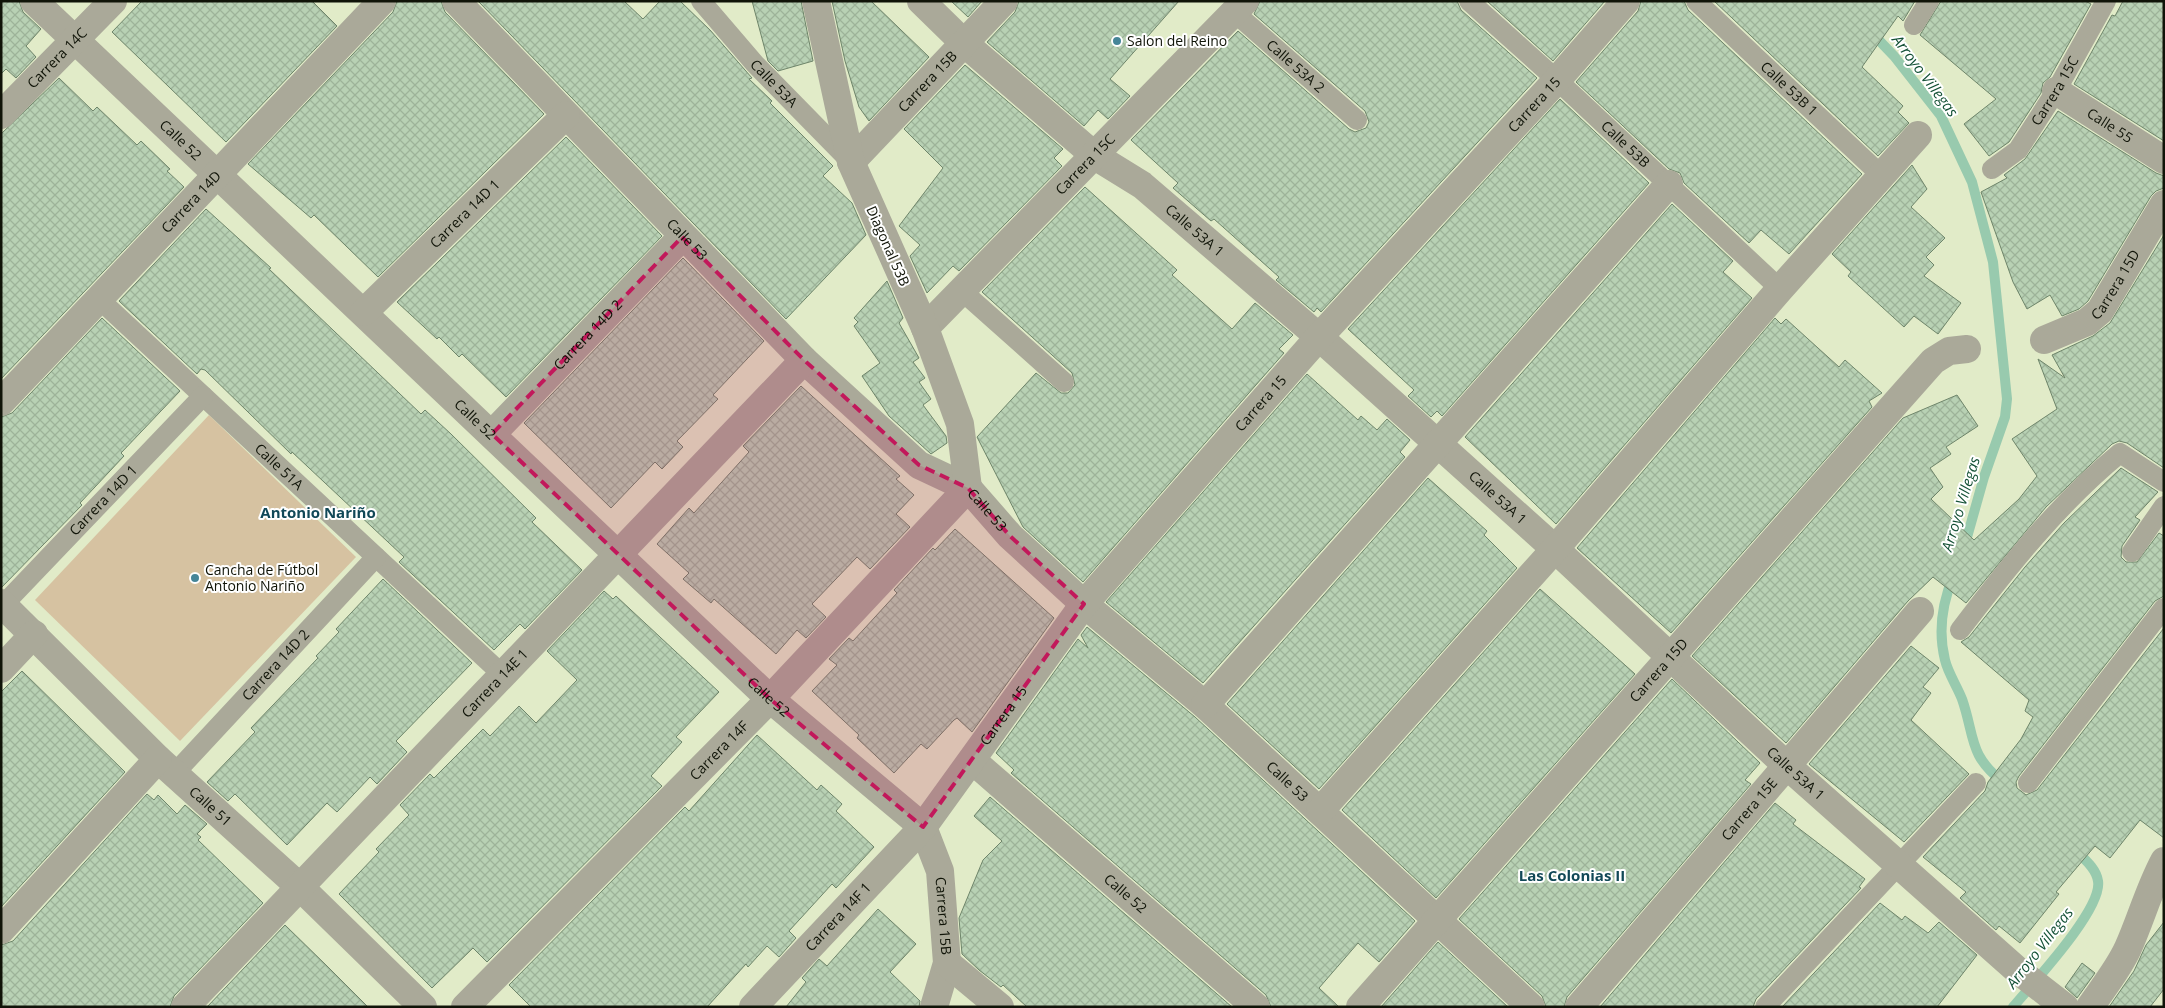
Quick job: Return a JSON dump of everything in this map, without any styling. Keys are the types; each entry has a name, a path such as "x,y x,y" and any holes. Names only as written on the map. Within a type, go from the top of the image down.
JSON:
{"street":[{"name":"Calle 52","path":"34,1 218,173 618,557 770,699 923,828"},
{"name":"Carrera 14C","path":"1,115 112,1"},
{"name":"Carrera 14D","path":"1,402 382,1"},
{"name":"Calle 53","path":"456,1 682,237 804,360 920,465 968,488 1010,536 1084,604 1205,705 1531,1007"},
{"name":"Diagonal 53B","path":"816,1 851,162 924,328 960,424 968,488"},
{"name":"Calle 53A 1","path":"921,1 964,43 1094,156 1142,185 1319,336 1555,549 1786,764 2016,969 2056,999"},
{"name":"Carrera 15B","path":"851,162 1004,1"},
{"name":"Carrera 15","path":"923,828 1084,604 1319,336 1557,80 1626,1"},
{"name":"Carrera 15C","path":"924,328 1240,7"},
{"name":"Calle 55","path":"2056,91 2164,160"},
{"name":"Carrera 14D 1","path":"364,312 566,115"},
{"path":"1320,811 1555,549 1780,289 1918,135"},
{"path":"1205,705 1669,184"},
{"name":"Carrera 15D","path":"2044,340 2087,322 2100,311 2164,204"},
{"name":"Carrera 14D 2","path":"492,434 682,237"},
{"name":"Carrera 15D","path":"1360,1007 1933,361 1950,351 1967,349"},
{"name":"Carrera 14E 1","path":"186,1007 618,557 804,360"},
{"name":"Carrera 14F","path":"465,1007 770,699 968,488"},
{"name":"Calle 51","path":"2,604 166,766 301,888 423,1007"},
{"name":"Carrera 15E","path":"1579,1007 1786,764 1920,611"},
{"path":"1,669 34,634"},
{"name":"Calle 52","path":"973,761 1256,1007"},
{"name":"Carrera 14D 2","path":"1,930 166,766"},
{"name":"Carrera 15B","path":"923,828 940,871 947,963 934,1007"},
{"name":"Carrera 14F 1","path":"753,1007 923,828"},
{"path":"2090,1007 2127,950 2140,921 2148,893 2164,861"},
{"path":"947,963 1000,1007"}],"lane":[{"name":"Calle 53A","path":"701,1 755,64 851,162"},
{"name":"Calle 53B","path":"1468,1 1557,80 1780,289"},
{"name":"Calle 53B 1","path":"1696,1 1882,176"},
{"path":"1914,25 1929,1"},
{"name":"Carrera 15C","path":"1992,170 2018,150 2056,91 2106,1"},
{"name":"Calle 53A 2","path":"1240,7 1357,120"},
{"path":"962,291 1064,382"},
{"name":"Calle 51A","path":"99,299 504,676"},
{"name":"Carrera 14D 1","path":"2,604 203,396"},
{"path":"1960,630 2028,543 2072,495 2120,453 2164,482"},
{"path":"2132,552 2164,506"},
{"name":"Carrera 14D 2","path":"166,766 376,557"},
{"path":"2028,783 2164,608"},
{"path":"1765,1007 1976,783"}],"highlighted area":[{"path":"682,237 804,360 919,465 968,488 1010,536 1084,604 923,827 770,699 492,434"}],"shaded area":[{"name":"Cancha de Fútbol Antonio Nariño","path":"209,415 356,557 180,741 35,600"}],"building":[{"path":"1,1 19,1 23,12 41,29 26,46 36,57 16,78 6,69 1,74"},
{"path":"142,1 312,1 337,26 226,142 112,32"},
{"path":"397,1 441,1 445,12 544,114 378,277 314,215 311,218 248,164 393,12"},
{"path":"478,1 624,1 643,19 660,1 680,1 710,30 752,78 749,79 772,101 770,103 833,166 823,176 852,203 866,235 786,319"},
{"path":"752,1 801,1 813,61 778,71 768,61"},
{"path":"832,1 871,1 929,57 869,121 859,107 845,61"},
{"path":"951,1 982,1 968,17"},
{"path":"1019,1 1179,1 1110,79 1130,96 1108,119 1098,110 1084,126 987,42 1015,12"},
{"path":"1260,1 1457,1 1461,10 1537,78 1321,312 1317,308 1314,312 1276,280 1279,277 1214,219 1211,221 1173,188 1178,183 1131,140 1238,31 1349,129 1355,132 1366,128 1369,122 1365,111 1254,14"},
{"path":"1487,1 1605,1 1553,61"},
{"path":"1641,1 1684,1 1688,10 1862,174 1789,254 1761,230 1749,243 1684,183 1680,173 1669,169 1576,82 1638,11"},
{"path":"1714,1 1915,1 1903,21 1898,16 1862,67 1903,106 1898,112 1909,123 1878,156"},
{"path":"1941,1 2085,1 2091,4 2050,77 2043,83 2041,93 2009,142 1989,156 1964,124 1996,99 1920,35"},
{"path":"2123,1 2164,1 2164,141 2074,84 2112,15 2115,16"},
{"path":"965,65 1063,149 1054,158 1062,166 959,271 953,266 927,293 910,256 920,245 899,226 943,168 904,129"},
{"path":"59,78 93,111 97,107 137,145 141,141 170,169 167,171 184,187 1,379 1,134"},
{"path":"1560,99 1649,183 1442,416 1437,411 1431,417 1408,396 1414,390 1348,329"},
{"path":"2058,111 2156,173 2164,176 2164,188 2156,191 2151,196 2088,301 2079,309 2062,316 2050,295 2027,309 2013,282 1981,192 2007,178 2004,175 2025,159"},
{"path":"566,137 662,236 506,397 462,354 459,357 439,337 437,339 397,302"},
{"path":"1912,165 1927,189 1911,207 1945,238 1926,257 1934,265 1924,276 1961,303 1938,334 1914,316 1904,327 1848,276 1851,272 1832,254"},
{"path":"1085,187 1177,270 1172,275 1232,329 1255,303 1293,335 1279,349 1284,353 1083,582 1023,527 977,437 1036,373 1061,393 1068,393 1075,385 1072,373 982,292"},
{"path":"1672,204 1733,261 1723,272 1752,298 1556,524 1465,437"},
{"path":"206,209 271,268 269,269 421,414 425,410 451,434 536,518 532,522 582,570 525,629 520,624 494,650 399,562 404,557 292,452 291,454 205,370 201,369 197,374 119,301"},
{"path":"2164,235 2164,468 2127,443 2119,441 2112,444 2046,507 1966,603 1933,577 1908,601 1786,743 1692,656 1903,418 1957,395 1978,426 1946,447 1951,454 1930,468 1943,487 1931,499 1974,540 2019,499 2037,476 2012,439 2057,409 2038,359 2065,378 2052,355 2093,336 2110,323"},
{"path":"683,258 764,341 713,395 718,399 677,441 683,447 662,469 655,462 611,508 524,423"},
{"path":"887,281 903,318 899,323 919,358 913,362 925,378 919,382 931,399 923,405 946,436 947,443 931,454 889,416 862,376 880,363 854,326 858,322 854,318"},
{"path":"102,318 180,391 121,453 124,456 80,503 82,505 1,588 1,417 12,413"},
{"path":"1775,318 1781,324 1786,319 1839,367 1845,360 1882,393 1869,401 1872,407 1671,633 1577,548"},
{"path":"1307,374 1358,420 1361,416 1377,430 1387,419 1410,440 1400,452 1405,457 1203,683 1106,602"},
{"path":"801,386 900,476 896,479 914,495 896,514 910,527 870,569 857,557 812,604 826,617 806,638 797,630 776,654 714,599 711,603 683,579 689,573 657,544 689,508 694,513 749,452 743,446"},
{"path":"2121,468 2158,492 2135,517 2140,520 2122,546 2121,557 2126,562 2137,562 2159,533 2164,536 2164,596 2155,601 2016,782 2017,788 2026,795 2037,790 2164,628 2164,838 2140,820 2110,858 2095,846 2056,892 2059,894 2020,943 1999,926 1996,930 1960,898 1966,892 1923,857 1985,791 1988,782 2021,739 2033,717 2025,711 2029,700 1961,642 1969,637 2025,567 2064,523"},
{"path":"1428,478 1487,531 1484,535 1517,568 1319,789 1227,704"},
{"path":"955,529 1054,618 972,732 957,718 927,749 921,744 894,773 857,738 859,735 812,691 837,665 829,659 849,638 853,641 897,593 894,590 933,548 935,550"},
{"path":"383,579 472,663 396,741 407,752 377,784 370,777 337,812 327,803 287,845 235,794 228,801 207,782 255,732 251,728 318,658 316,656 339,632 336,629"},
{"path":"1540,589 1635,674 1436,898 1342,810"},
{"path":"604,591 613,599 616,596 719,692 676,737 682,742 651,776 662,786 487,962 473,948 432,988 339,894 379,852 376,849 409,815 400,805 430,774 434,778 483,729 490,736 519,706 536,723 577,680 547,651"},
{"path":"1087,627 1195,717 1415,921 1379,962 1358,943 1319,988 1339,1007 1271,1007 1266,995 1011,773 1014,770 996,753 1078,639 1088,648 1081,635"},
{"path":"1911,646 1939,668 1923,687 1931,693 1911,720 1969,774 1904,842 1809,764"},
{"path":"22,671 125,772 1,907 1,692"},
{"path":"1672,679 1760,763 1745,780 1751,784 1567,997 1564,1007 1546,1007 1542,996 1459,919"},
{"path":"757,735 817,790 821,785 842,804 836,811 874,847 836,888 832,884 789,931 796,938 779,957 767,946 748,967 746,964 707,1007 531,1007 509,985 685,807 689,811"},
{"path":"147,794 154,800 158,795 177,814 185,805 207,824 197,834 201,837 198,840 263,903 174,996 170,1007 1,1007 1,945 13,941"},
{"path":"990,797 1232,1007 1027,1007 1003,985 1001,987 979,970 962,954 959,918 983,860 1002,841 974,816"},
{"path":"1775,803 1796,820 1793,824 1865,879 1859,887 1861,888 1756,999 1753,1007 1600,1007"},
{"path":"1880,903 1902,920 1905,916 1928,933 1939,922 1977,955 1937,1007 1782,1007"},
{"path":"878,909 916,944 890,972 920,1001 919,1007 786,1007 806,982 802,978 819,959 827,966"},
{"path":"2164,922 2164,989 2150,1007 2109,1007 2134,971 2146,945"},
{"path":"285,925 326,965 368,1007 207,1007"},
{"path":"1438,942 1508,1007 1381,1007"},
{"path":"2082,963 2095,973 2077,998 2065,987"}],"waterway":[{"name":"Arroyo Villegas","path":"1871,32 1894,56 1941,116 1972,182 1993,262 2007,399 2005,417 1984,477 1964,548"},
{"name":"Arroyo Villegas","path":"1953,577 1946,597 1942,618 1945,660 1962,699 1978,754 1992,772 2003,782"},
{"name":"Arroyo Villegas","path":"2013,1007 2064,946 2090,909 2097,894 2097,876 2089,864 2075,850"}],"place":[{"name":"Salon del Reino","path":"1117,41"},
{"name":"Cancha de Fútbol Antonio Nariño","path":"195,578"}],"district":[{"name":"Antonio Nariño","path":"318,513"},
{"name":"Las Colonias II","path":"1572,876"}]}
